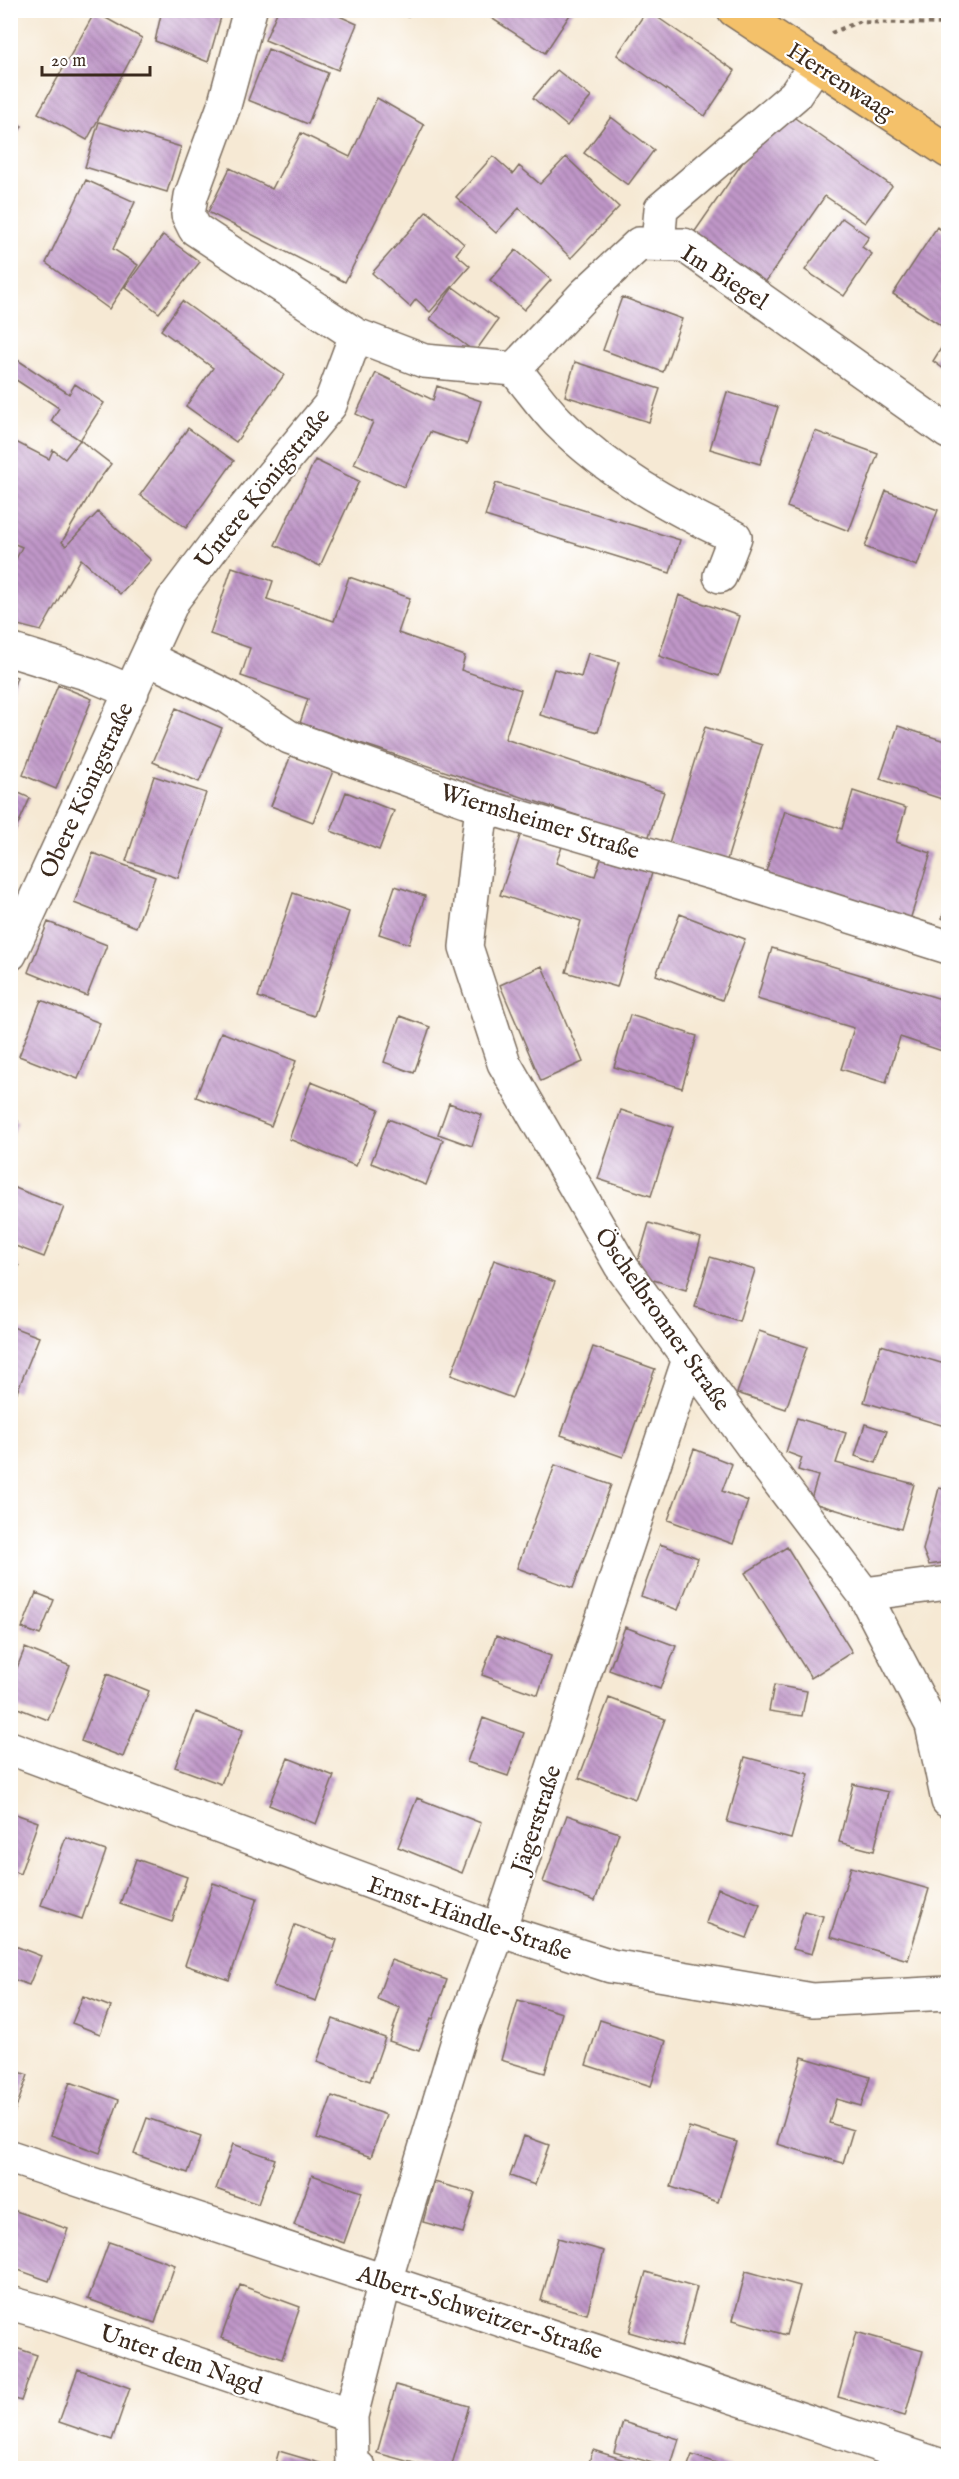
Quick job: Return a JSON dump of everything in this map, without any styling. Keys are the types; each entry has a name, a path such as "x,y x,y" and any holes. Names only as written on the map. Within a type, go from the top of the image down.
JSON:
{"main road":[{"name":"Herrenwaag","path":"734,10 948,151"}],"street":[{"path":"250,10 224,106 191,196 188,215 195,229 356,335 424,361 514,369 558,422 622,475 679,510 735,537 720,576"},
{"path":"658,244 662,209 795,95 810,61"},
{"name":"Im Biegel","path":"514,369 585,294 639,244 684,245 948,432"},
{"name":"Untere Königstraße","path":"132,692 173,600 216,543 330,405 356,335"},
{"path":"10,650 89,674 132,692"},
{"name":"Wiernsheimer Straße","path":"147,658 228,697 290,736 482,806 733,879 948,947"},
{"name":"Obere Königstraße","path":"10,954 132,692"},
{"name":"Öschelbronner Straße","path":"482,806 466,947 504,1064 621,1266 864,1594 932,1725 948,1801"},
{"name":"Jägerstraße","path":"385,2281 459,2037 499,1930 689,1359"},
{"path":"864,1594 948,1583"},
{"name":"Ernst-Händle-Straße","path":"10,1748 499,1930 610,1966 813,2000 948,1993"},
{"name":"Albert-Schweitzer-Straße","path":"10,2157 948,2468"},
{"path":"359,2469 352,2464 351,2416 385,2281"},
{"name":"Unter dem Nagd","path":"10,2303 46,2313 351,2416"}],"path":[{"path":"810,61 821,36 858,22 948,24"}],"building":[{"path":"162,10 223,10 208,62 155,41"},
{"path":"278,10 326,10 357,24 338,70 265,40"},
{"path":"388,10 411,10 408,17"},
{"path":"479,10 573,10 545,53"},
{"path":"647,10 735,71 705,116 617,55"},
{"path":"95,12 142,38 87,140 38,113"},
{"path":"268,49 328,73 308,124 248,100"},
{"path":"557,70 591,97 567,126 533,98"},
{"path":"377,98 424,125 345,282 208,212 230,168 272,189 301,133 350,157"},
{"path":"792,116 892,186 865,223 825,196 762,287 691,237 754,146"},
{"path":"611,117 654,150 628,185 584,153"},
{"path":"10,119 22,126 10,147"},
{"path":"99,122 181,147 167,192 85,167"},
{"path":"493,156 513,174 519,166 540,184 566,157 619,207 571,258 519,208 496,233 456,197"},
{"path":"86,180 135,202 113,249 138,265 109,309 46,263"},
{"path":"427,211 464,244 456,254 470,266 430,312 416,299 410,307 372,273"},
{"path":"842,218 869,237 862,247 872,254 844,296 805,270"},
{"path":"937,227 948,235 948,330 893,294"},
{"path":"163,235 200,262 159,313 125,287"},
{"path":"516,250 551,280 524,310 490,280"},
{"path":"453,287 498,320 475,352 430,319"},
{"path":"622,297 682,319 663,372 603,350"},
{"path":"182,301 284,375 236,442 186,406 213,368 161,330"},
{"path":"948,337 948,372 933,361"},
{"path":"10,355 69,394 75,384 104,403 80,440 51,421 59,408 10,376"},
{"path":"575,362 660,389 649,422 565,396"},
{"path":"376,373 433,400 437,386 481,401 467,444 430,432 404,487 354,464 373,422 356,414"},
{"path":"727,392 778,407 760,464 710,449"},
{"path":"188,428 234,461 186,528 140,495"},
{"path":"815,431 878,454 849,531 787,507"},
{"path":"10,439 49,459 53,450 65,459 80,440 111,464 96,484 62,542 66,546 98,512 151,560 120,594 81,559 41,631 10,623 10,571 22,547 10,542"},
{"path":"315,460 359,481 320,566 275,545"},
{"path":"496,483 680,540 670,573 485,516"},
{"path":"886,491 938,510 917,566 865,547"},
{"path":"232,567 273,581 267,599 334,621 349,577 410,598 398,633 465,656 461,670 521,690 505,739 664,792 648,839 300,723 308,699 241,676 250,648 210,634"},
{"path":"679,595 739,616 719,676 659,656"},
{"path":"588,653 619,662 598,732 540,715 554,669 581,677"},
{"path":"10,675 17,677 11,694 10,694"},
{"path":"58,685 92,699 56,789 23,775"},
{"path":"176,708 222,728 199,782 153,762"},
{"path":"898,726 948,742 948,801 880,779"},
{"path":"705,727 762,745 727,860 669,843"},
{"path":"291,755 333,771 313,822 271,806"},
{"path":"154,776 206,793 178,878 126,861"},
{"path":"10,789 30,798 10,842"},
{"path":"853,791 906,808 896,842 931,853 910,920 765,875 785,811 842,829"},
{"path":"346,792 394,811 379,850 331,831"},
{"path":"521,833 562,847 556,863 595,876 601,858 652,873 617,987 566,972 581,921 500,895"},
{"path":"93,853 155,877 136,927 74,903"},
{"path":"395,886 425,896 409,944 379,934"},
{"path":"293,893 349,912 314,1016 258,997"},
{"path":"948,899 948,921 942,918"},
{"path":"680,914 745,939 722,1000 656,975"},
{"path":"48,922 107,945 87,996 28,972"},
{"path":"772,948 948,1001 948,1053 900,1037 886,1083 841,1069 854,1028 757,999"},
{"path":"542,966 583,1062 541,1081 500,985"},
{"path":"41,1000 100,1023 78,1079 19,1056"},
{"path":"630,1015 697,1036 682,1088 614,1067"},
{"path":"400,1016 430,1027 414,1073 384,1062"},
{"path":"221,1032 296,1061 271,1126 196,1097"},
{"path":"311,1082 379,1109 356,1166 289,1139"},
{"path":"449,1103 482,1115 472,1146 438,1134"},
{"path":"621,1110 673,1127 651,1196 598,1179"},
{"path":"10,1118 18,1121 11,1140 10,1140"},
{"path":"388,1119 443,1140 426,1185 371,1163"},
{"path":"10,1186 64,1207 44,1257 10,1244"},
{"path":"649,1223 701,1238 686,1290 634,1274"},
{"path":"710,1257 755,1270 739,1321 695,1307"},
{"path":"494,1260 555,1282 512,1398 451,1375"},
{"path":"10,1262 19,1266 10,1284"},
{"path":"10,1326 39,1337 17,1392 10,1389"},
{"path":"759,1331 807,1347 786,1409 737,1393"},
{"path":"881,1345 948,1365 948,1427 864,1402"},
{"path":"593,1347 655,1369 623,1457 561,1435"},
{"path":"797,1418 846,1433 836,1463 914,1484 901,1529 810,1502 818,1476 798,1470 802,1458 786,1452"},
{"path":"865,1424 887,1431 876,1463 855,1456"},
{"path":"694,1449 732,1464 722,1491 748,1501 733,1544 668,1520"},
{"path":"555,1465 611,1485 573,1588 517,1568"},
{"path":"939,1488 948,1490 948,1562 929,1565 923,1550"},
{"path":"660,1544 698,1558 678,1610 641,1596"},
{"path":"787,1547 852,1652 811,1678 745,1573"},
{"path":"36,1593 54,1600 40,1635 22,1628"},
{"path":"625,1627 676,1646 660,1689 609,1670"},
{"path":"496,1636 551,1656 538,1695 482,1675"},
{"path":"25,1648 70,1666 48,1720 10,1705 10,1685"},
{"path":"107,1674 149,1691 123,1757 81,1741"},
{"path":"774,1685 807,1691 802,1716 769,1711"},
{"path":"609,1698 665,1719 635,1799 579,1778"},
{"path":"196,1712 243,1730 221,1784 175,1767"},
{"path":"483,1718 524,1733 508,1776 467,1762"},
{"path":"745,1757 809,1774 791,1839 727,1822"},
{"path":"288,1758 334,1776 316,1824 269,1805"},
{"path":"853,1784 888,1792 874,1851 839,1842"},
{"path":"417,1798 481,1823 462,1873 398,1847"},
{"path":"10,1812 38,1822 20,1874 10,1870"},
{"path":"567,1815 619,1833 595,1901 543,1882"},
{"path":"66,1837 106,1851 82,1919 41,1905"},
{"path":"136,1859 187,1877 172,1922 120,1904"},
{"path":"851,1867 929,1889 908,1960 830,1937"},
{"path":"213,1883 257,1898 229,1980 185,1965"},
{"path":"718,1888 760,1904 747,1938 706,1923"},
{"path":"804,1911 823,1916 812,1954 793,1949"},
{"path":"295,1925 337,1940 316,2001 273,1986"},
{"path":"10,1944 41,1956 29,1985 10,1978"},
{"path":"391,1960 447,1980 419,2051 389,2041 400,2008 377,1999"},
{"path":"83,1996 111,2007 100,2034 72,2023"},
{"path":"518,2000 562,2013 545,2073 501,2060"},
{"path":"333,2019 385,2038 370,2081 317,2062"},
{"path":"600,2020 666,2041 651,2086 586,2065"},
{"path":"802,2057 870,2077 861,2106 836,2099 829,2123 853,2130 843,2163 777,2144"},
{"path":"10,2069 28,2075 11,2122 10,2122"},
{"path":"70,2082 119,2100 100,2153 51,2135"},
{"path":"332,2096 386,2115 371,2157 317,2138"},
{"path":"147,2118 201,2137 188,2173 134,2154"},
{"path":"689,2127 737,2142 718,2202 671,2187"},
{"path":"524,2136 549,2145 535,2185 510,2176"},
{"path":"233,2144 275,2159 258,2204 216,2189"},
{"path":"312,2175 362,2192 344,2243 294,2225"},
{"path":"434,2182 475,2193 463,2233 423,2222"},
{"path":"10,2209 68,2229 49,2281 10,2267"},
{"path":"558,2238 604,2251 587,2314 541,2301"},
{"path":"109,2242 175,2265 155,2323 88,2299"},
{"path":"746,2271 800,2286 786,2335 733,2320"},
{"path":"646,2272 697,2287 681,2347 629,2332"},
{"path":"240,2285 300,2307 282,2359 221,2338"},
{"path":"856,2332 923,2351 905,2416 838,2397"},
{"path":"10,2346 37,2355 21,2401 10,2397"},
{"path":"78,2369 130,2388 112,2440 59,2422"},
{"path":"396,2385 469,2406 451,2468 432,2468 377,2453"},
{"path":"623,2422 679,2439 670,2468 614,2452"},
{"path":"593,2450 650,2468 587,2468"},
{"path":"279,2451 326,2465 325,2468 274,2468"},
{"path":"692,2455 731,2468 687,2468"}]}
